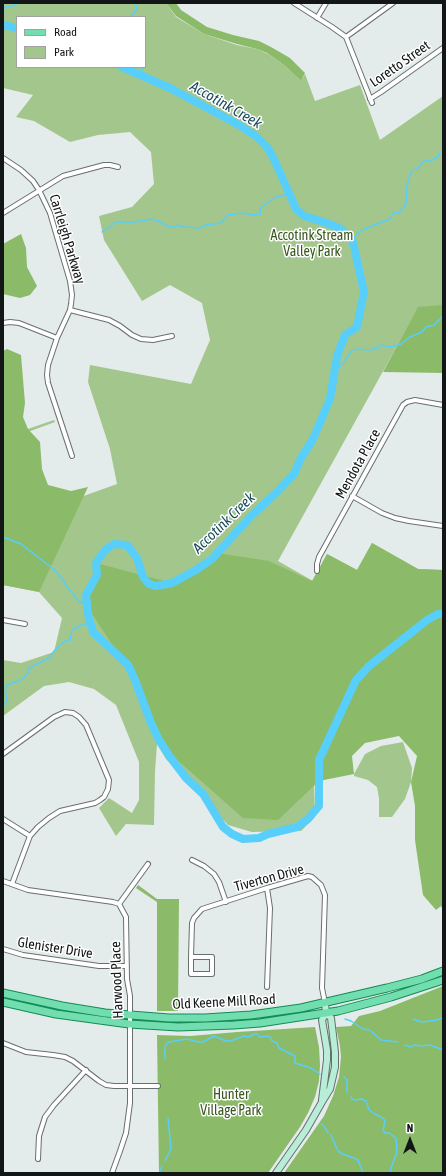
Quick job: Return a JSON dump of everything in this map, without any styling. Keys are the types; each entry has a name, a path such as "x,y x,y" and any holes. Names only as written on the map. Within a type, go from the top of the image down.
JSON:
{"main road":[{"name":"Old Keene Mill Road","path":"3,993 62,1006 130,1016 205,1018 251,1015 301,1008 410,982 443,971"},
{"name":"Old Keene Mill Road","path":"3,1002 64,1015 130,1024 178,1026 234,1025 260,1023 326,1013 391,997 443,980"}],"street":[{"path":"294,3 346,37 393,3"},
{"path":"317,18 326,3"},
{"name":"Loretto Street","path":"346,37 371,101 381,92 443,48"},
{"name":"Carrleigh Parkway","path":"3,158 21,170 33,181 39,190 50,213 70,281 72,295 70,310 48,365 47,379 72,456"},
{"path":"3,213 59,178 104,165 118,167"},
{"path":"70,310 109,320 120,326 132,336 141,339 153,340 172,336"},
{"path":"3,323 19,323 58,338"},
{"name":"Mendota Place","path":"317,571 319,557 402,405 415,400 443,405"},
{"path":"352,496 382,513 395,518 443,526"},
{"path":"3,620 25,624"},
{"path":"3,754 54,717 69,712 83,720 109,780 106,794 100,800 95,803 66,809 54,814 38,827 30,836 12,884"},
{"path":"3,819 30,836"},
{"path":"192,860 204,866 214,874 219,882 226,902"},
{"path":"3,881 28,890 119,904 148,864"},
{"name":"Tiverton Drive","path":"191,957 212,957 212,974 192,974 191,957 192,923 194,918 202,909 266,888 308,876 312,877 322,885 325,894 322,988 325,1003"},
{"path":"266,888 270,908 267,987"},
{"name":"Harwood Place","path":"112,1173 120,1152 128,1123 130,1086 130,1016 127,966 127,922 124,912 119,904"},
{"name":"Glenister Drive","path":"3,949 22,955 61,961 99,966 127,966"},
{"path":"276,1173 306,1130 330,1089 335,1067 335,1052 331,1018 326,1013 325,1003"},
{"path":"3,1043 26,1052 53,1054 65,1057 73,1061 106,1085 158,1086"},
{"path":"38,1159 39,1136 45,1117 86,1070"}],"green space":[{"name":"Accotink Stream Valley Park","path":"3,3 166,3 176,17 204,34 237,45 257,49 268,54 284,65 301,81 305,74 315,101 360,85 380,140 443,96 443,306 418,308 278,561 313,581 327,554 357,570 372,543 418,569 443,570 314,780 315,817 301,831 252,832 228,825 166,759 157,744 154,825 126,824 116,836 99,808 109,798 132,813 139,800 139,762 116,705 94,689 69,682 44,686 3,716 3,660 21,663 54,652 62,618 39,592 3,585 16,433 54,420 55,422 17,436 38,499 78,498 117,484 110,449 88,382 90,365 191,384 210,340 202,303 170,285 142,301 104,240 99,216 132,207 154,184 151,152 130,132 98,135 70,142 34,121 16,117 33,95 3,88"},
{"path":"166,3 176,3 181,10 207,27 259,41 271,47 290,58 305,73 301,81 284,65 267,53 204,34 176,16"},
{"path":"21,234 26,248 27,267 37,286 30,295 20,298 3,294 3,244"},
{"path":"443,305 443,373 383,372 418,307"},
{"path":"7,349 21,355 25,403 23,417 28,429 40,442 42,469 48,485 71,491 88,487 39,592 3,585 3,351"},
{"path":"372,543 418,569 443,570 443,910 441,906 436,910 423,895 415,840 415,806 411,782 417,756 399,736 365,743 352,756 354,774 319,781 278,820 243,818 166,750 122,660 87,606 96,563 172,583 217,553 269,561 312,581 327,554 357,570"},
{"path":"403,742 412,768 411,782 405,799 392,817 379,817 379,798 377,787 368,780 354,776 354,774 365,754 381,746"},
{"path":"138,885 157,899 179,899 178,1011 157,1011 157,902 136,888"},
{"path":"443,986 443,1173 284,1173 324,1116 333,1096 339,1077 341,1057 336,1027 351,1026 359,1016 380,1011"},
{"name":"Hunter Village Park","path":"315,1027 319,1047 320,1065 319,1081 315,1097 300,1127 268,1173 159,1173 157,1035 190,1036"}],"waterway":[{"path":"3,9 7,6 13,6 18,3"},
{"path":"131,16 137,9 134,3"},
{"name":"Accotink Creek","path":"3,25 16,28"},
{"name":"Accotink Creek","path":"124,68 170,88 239,125 257,137 267,147 274,159 296,209 304,216 341,229 351,239 353,242 364,292 357,327 345,335 337,356 330,399 313,439 301,458 294,474 251,516 212,559 196,570 172,583 156,586 149,584 143,577 137,558 127,545 114,544 105,550 96,563 97,575 86,595 88,614 93,632 128,665 151,723 159,740 170,757 186,778 203,794 223,827 232,834 243,839 259,838 268,834 297,827 308,819 319,806 319,760 356,680 369,666 427,620 438,614 443,614"},
{"path":"139,75 143,68"},
{"path":"351,239 362,230 390,219 394,212 399,213 406,204 407,185 412,170 417,169 424,161 430,161 439,156 443,150"},
{"path":"102,232 116,222 136,222 151,219 169,227 175,227 177,225 200,228 206,225 221,223 228,215 241,213 255,215 260,214 260,209 276,197 289,194"},
{"path":"334,372 345,361 352,350 369,350 378,348 381,345 391,347 401,344 410,337 422,332 426,327 434,325 443,316"},
{"path":"3,537 21,544 56,571 79,601 87,606"},
{"path":"3,706 7,700 5,690 7,685 23,679 28,673 29,668 51,657 53,652 65,641 70,640 72,630 83,624 91,624"},
{"path":"413,1019 422,1022 437,1020 443,1017"},
{"path":"345,1019 363,1029 369,1030 381,1040 398,1042"},
{"path":"165,1059 165,1047 169,1042 187,1039 203,1042 214,1036 226,1041 231,1041 244,1036 249,1037 257,1034 260,1037 268,1036 272,1041 277,1043 279,1048 295,1056 295,1063 311,1068 320,1074"},
{"path":"405,1045 411,1047 414,1045 430,1045 443,1050"},
{"path":"344,1077 347,1080 347,1092"},
{"path":"351,1097 355,1100 362,1099 366,1101 369,1110 383,1118 385,1121 383,1130 385,1133 389,1133 396,1138 397,1152 390,1173"},
{"path":"165,1161 171,1149 168,1118"},
{"path":"321,1124 328,1133"},
{"path":"331,1135 338,1151 358,1160 363,1173"},
{"path":"159,1173 162,1166"}]}
